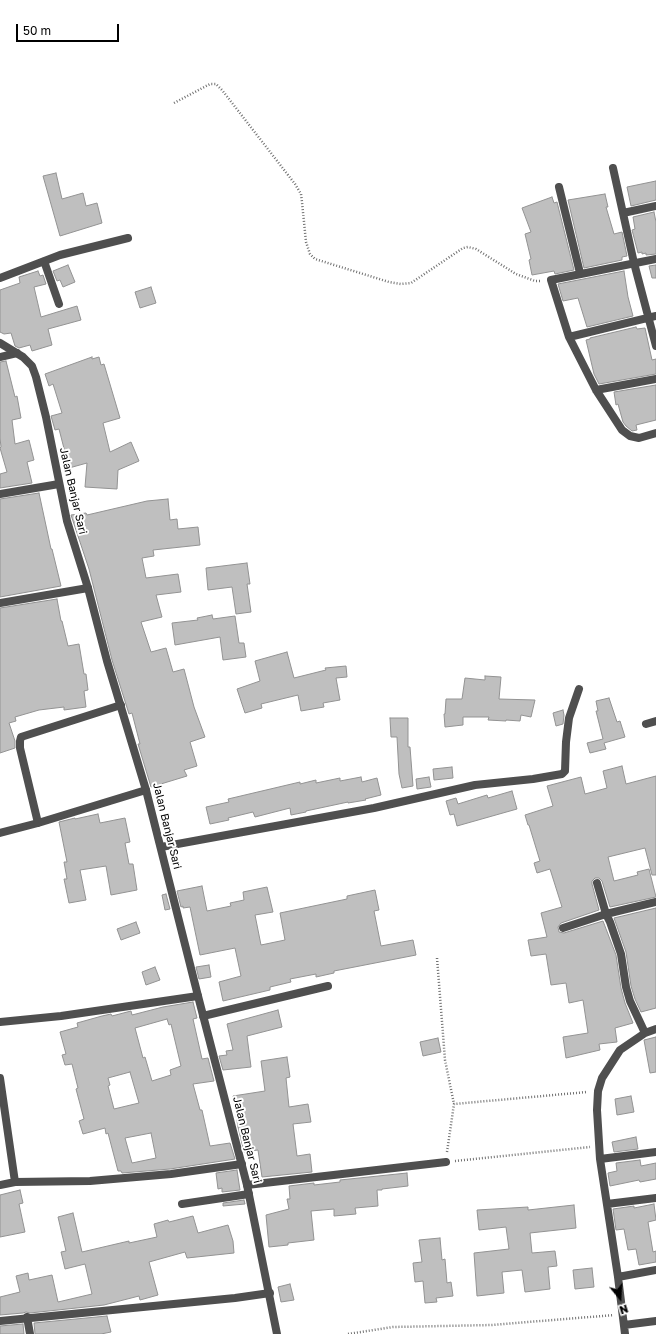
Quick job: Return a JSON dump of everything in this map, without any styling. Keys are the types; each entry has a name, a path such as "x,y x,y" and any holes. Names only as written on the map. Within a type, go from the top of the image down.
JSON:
{"street":[{"path":"613,168 634,263 652,317 656,346"},
{"path":"559,187 580,273"},
{"path":"623,213 656,206"},
{"path":"0,278 60,254 128,238"},
{"path":"656,258 551,280 569,337 596,390 622,430 630,436 639,438 656,433"},
{"path":"44,261 59,304"},
{"path":"569,337 652,317"},
{"name":"Jalan Banjar Sari","path":"0,343 17,353 32,366 46,417 66,521 88,588 107,661 122,705 146,790 242,1164 270,1293 277,1334"},
{"path":"0,357 17,353"},
{"path":"596,390 656,379"},
{"path":"0,494 59,484"},
{"path":"0,603 88,588"},
{"path":"161,847 374,808 475,785 533,779 562,774 565,771 569,718 579,689"},
{"path":"38,823 20,748 21,737 122,705"},
{"path":"646,724 656,721"},
{"path":"0,833 146,790"},
{"path":"597,883 606,914 621,954 626,987 630,1001 645,1033"},
{"path":"563,928 606,914 656,902"},
{"path":"203,1016 328,986"},
{"path":"0,1022 61,1016 198,996"},
{"path":"625,1334 600,1159 597,1110 598,1091 602,1078 620,1050 645,1033 656,1029"},
{"path":"0,1078 15,1182"},
{"path":"600,1159 656,1152"},
{"path":"247,1185 446,1162"},
{"path":"0,1184 15,1182 90,1181 170,1174 242,1164"},
{"path":"182,1204 249,1194"},
{"path":"607,1204 656,1198"},
{"path":"618,1277 656,1270"},
{"path":"0,1321 27,1317 235,1298 270,1293"},
{"path":"27,1317 30,1334"},
{"path":"624,1325 656,1321"}],"path":[{"path":"174,103 210,84 216,84 222,90 295,184 301,194 306,242 310,254 315,259 389,282 401,284 412,283 463,248 468,247 476,250 516,274 536,281 551,280"},
{"path":"437,958 445,1060 454,1104 446,1162 599,1146"},
{"path":"454,1104 598,1091"},
{"path":"348,1334 393,1327 492,1325 622,1314"}],"building":[{"path":"56,173 62,199 83,193 86,206 97,203 102,223 60,236 43,176"},
{"path":"656,181 656,200 631,206 627,187"},
{"path":"605,194 608,207 606,207 614,234 622,232 627,256 622,257 622,260 584,268 568,200"},
{"path":"552,197 554,203 557,202 574,270 555,274 554,271 532,275 529,260 531,259 525,234 531,232 522,208"},
{"path":"654,212 656,222 656,254 646,255 646,253 642,254 642,252 638,253 632,230 635,229 633,217"},
{"path":"68,265 75,282 63,287 60,280 57,281 53,271"},
{"path":"656,265 656,278 652,278 649,266"},
{"path":"38,271 40,276 43,275 46,284 34,287 41,317 77,306 81,320 48,329 52,345 32,351 30,345 19,348 15,346 11,333 4,334 0,332 0,290 20,283 19,277"},
{"path":"624,271 633,316 587,327 578,298 563,301 558,284"},
{"path":"151,287 156,303 140,308 135,292"},
{"path":"636,327 637,329 645,328 652,360 656,359 656,374 599,384 594,374 586,340"},
{"path":"92,357 92,359 99,357 101,365 104,364 120,418 103,423 110,452 131,442 139,461 118,470 117,489 85,487 87,463 69,468 59,429 55,430 51,416 62,413 53,384 49,386 45,374"},
{"path":"6,361 15,397 17,396 21,418 12,420 15,444 29,440 34,460 27,462 32,483 0,488 0,474 7,472 0,448 0,362"},
{"path":"656,385 656,420 636,425 637,430 632,431 623,422 618,404 616,405 614,392"},
{"path":"39,493 51,549 61,586 0,597 0,499"},
{"path":"168,499 170,520 177,519 178,529 198,527 200,545 153,550 154,556 142,558 146,578 178,574 181,592 156,595 162,617 141,622 151,652 166,648 173,672 184,669 194,707 205,737 190,742 197,766 184,770 187,776 151,787 138,744 140,744 132,713 129,714 112,660 89,569 71,515 86,513 87,515 147,501"},
{"path":"247,563 250,584 247,584 251,612 236,614 232,587 208,590 206,568"},
{"path":"57,599 68,646 79,644 88,690 84,691 86,707 64,710 64,707 39,710 15,717 16,721 9,723 15,741 15,748 0,753 0,608"},
{"path":"212,615 213,619 235,616 239,643 244,643 246,657 223,660 220,637 175,645 172,623 198,620 197,618"},
{"path":"287,652 294,678 326,670 325,668 346,666 347,677 336,678 340,700 323,703 324,707 301,711 298,695 261,704 262,708 245,713 237,689 260,681 255,661"},
{"path":"485,676 501,677 499,699 535,700 531,717 521,715 520,721 506,721 488,720 489,717 463,717 463,725 445,727 444,714 446,699 462,699 465,678 485,680"},
{"path":"609,698 617,722 620,721 625,737 604,743 606,749 590,753 587,743 603,739 596,711 598,711 596,701"},
{"path":"563,710 563,724 556,726 553,713"},
{"path":"390,718 408,718 408,747 410,747 413,786 402,788 399,774 397,737 391,737"},
{"path":"622,766 626,784 656,776 656,875 652,875 645,848 608,857 614,881 638,875 637,872 649,869 656,897 610,907 602,881 599,878 595,878 592,881 592,884 599,910 561,923 558,927 559,932 564,933 603,921 616,955 621,988 633,1023 615,1028 617,1042 599,1044 600,1050 566,1058 563,1037 588,1033 583,1000 569,1003 566,983 551,985 546,954 531,956 528,940 547,937 541,913 562,907 550,869 537,873 534,863 540,861 525,815 553,806 547,786 581,777 585,794 607,788 603,771"},
{"path":"452,767 453,778 434,780 433,769"},
{"path":"361,777 362,782 377,778 381,795 365,799 366,800 348,802 291,815 290,808 255,817 253,812 228,818 229,820 210,824 206,807 229,802 228,799 300,782 300,784 316,780 316,783 340,778 340,781"},
{"path":"429,777 431,787 417,789 416,779"},
{"path":"512,791 517,809 457,826 454,814 450,815 446,801 456,798 458,804 487,795 488,798"},
{"path":"98,814 100,823 125,818 130,842 125,843 129,864 133,864 137,890 111,895 106,866 80,870 86,900 69,903 64,879 67,879 64,862 67,862 59,822"},
{"path":"202,886 207,911 231,906 230,903 244,900 243,892 267,887 273,912 255,915 261,945 285,940 280,913 347,899 347,896 375,890 379,910 374,911 381,946 413,940 416,955 334,971 334,973 316,977 316,974 290,979 291,982 270,987 270,990 223,1001 219,982 241,976 235,948 200,955 190,907 181,907 177,891"},
{"path":"166,894 170,909 165,910 162,895"},
{"path":"656,908 656,1008 641,1012 631,986 626,952 614,918"},
{"path":"136,922 140,933 121,940 117,929"},
{"path":"209,965 211,977 199,979 196,967"},
{"path":"155,967 160,980 146,985 142,972"},
{"path":"193,1002 197,1018 193,1019 202,1059 208,1058 214,1081 193,1084 200,1110 202,1110 210,1146 230,1143 235,1159 170,1169 122,1173 121,1171 118,1171 108,1133 106,1134 105,1128 83,1134 79,1121 84,1119 76,1089 78,1088 72,1064 65,1065 62,1055 66,1054 60,1032 78,1027 77,1023 102,1016 111,1014 112,1016 131,1011 132,1015 163,1007","holes":["167,1019 169,1025 171,1024 181,1066 170,1070 171,1075 152,1081 145,1057 143,1058 135,1028","130,1072 139,1103 114,1109 108,1086 110,1085 108,1078","151,1133 156,1158 132,1163 125,1138"]},
{"path":"278,1010 282,1027 247,1036 251,1067 223,1070 219,1056 227,1055 226,1051 233,1050 227,1024"},
{"path":"656,1037 656,1072 650,1073 644,1040"},
{"path":"438,1038 441,1052 423,1056 420,1042"},
{"path":"287,1057 290,1077 286,1078 289,1107 308,1104 311,1122 293,1124 297,1156 310,1154 312,1172 262,1177 258,1150 244,1152 233,1096 265,1091 261,1061"},
{"path":"631,1096 634,1112 617,1115 615,1099"},
{"path":"636,1137 638,1149 614,1152 612,1142"},
{"path":"640,1160 641,1166 656,1163 656,1179 640,1182 639,1180 610,1186 608,1173 617,1171 616,1163"},
{"path":"237,1170 240,1190 222,1192 222,1188 218,1189 216,1173"},
{"path":"407,1173 408,1186 377,1190 378,1206 355,1208 356,1214 334,1216 334,1209 311,1211 314,1240 269,1247 266,1215 289,1209 287,1199 290,1199 289,1186 314,1183 314,1185 340,1182 340,1180"},
{"path":"20,1190 23,1203 19,1204 25,1232 0,1237 0,1195"},
{"path":"244,1200 245,1204 223,1206 223,1203"},
{"path":"654,1204 656,1220 648,1222 653,1252 656,1251 656,1262 639,1265 636,1249 628,1250 624,1229 616,1230 613,1209 634,1206 634,1208"},
{"path":"574,1205 576,1228 530,1233 532,1253 555,1251 557,1266 548,1267 550,1289 525,1292 522,1270 502,1272 504,1293 477,1296 474,1253 509,1249 506,1227 479,1230 477,1210 528,1207 528,1210"},
{"path":"73,1213 82,1252 129,1241 129,1243 157,1237 154,1224 193,1216 198,1233 228,1225 233,1241 234,1253 187,1258 185,1252 149,1262 158,1295 140,1300 139,1296 104,1305 0,1315 0,1297 20,1292 16,1276 28,1273 29,1280 52,1275 58,1302 92,1294 85,1264 65,1269 61,1252 66,1251 58,1217"},
{"path":"440,1238 442,1260 445,1259 447,1283 451,1282 453,1296 436,1298 437,1302 425,1303 423,1281 415,1282 413,1263 422,1262 419,1240"},
{"path":"592,1268 594,1287 575,1289 573,1270"},
{"path":"290,1284 294,1300 281,1302 278,1287"},
{"path":"107,1316 111,1332 101,1334 35,1334 34,1323"},
{"path":"23,1324 24,1334 0,1334 0,1326"}]}
